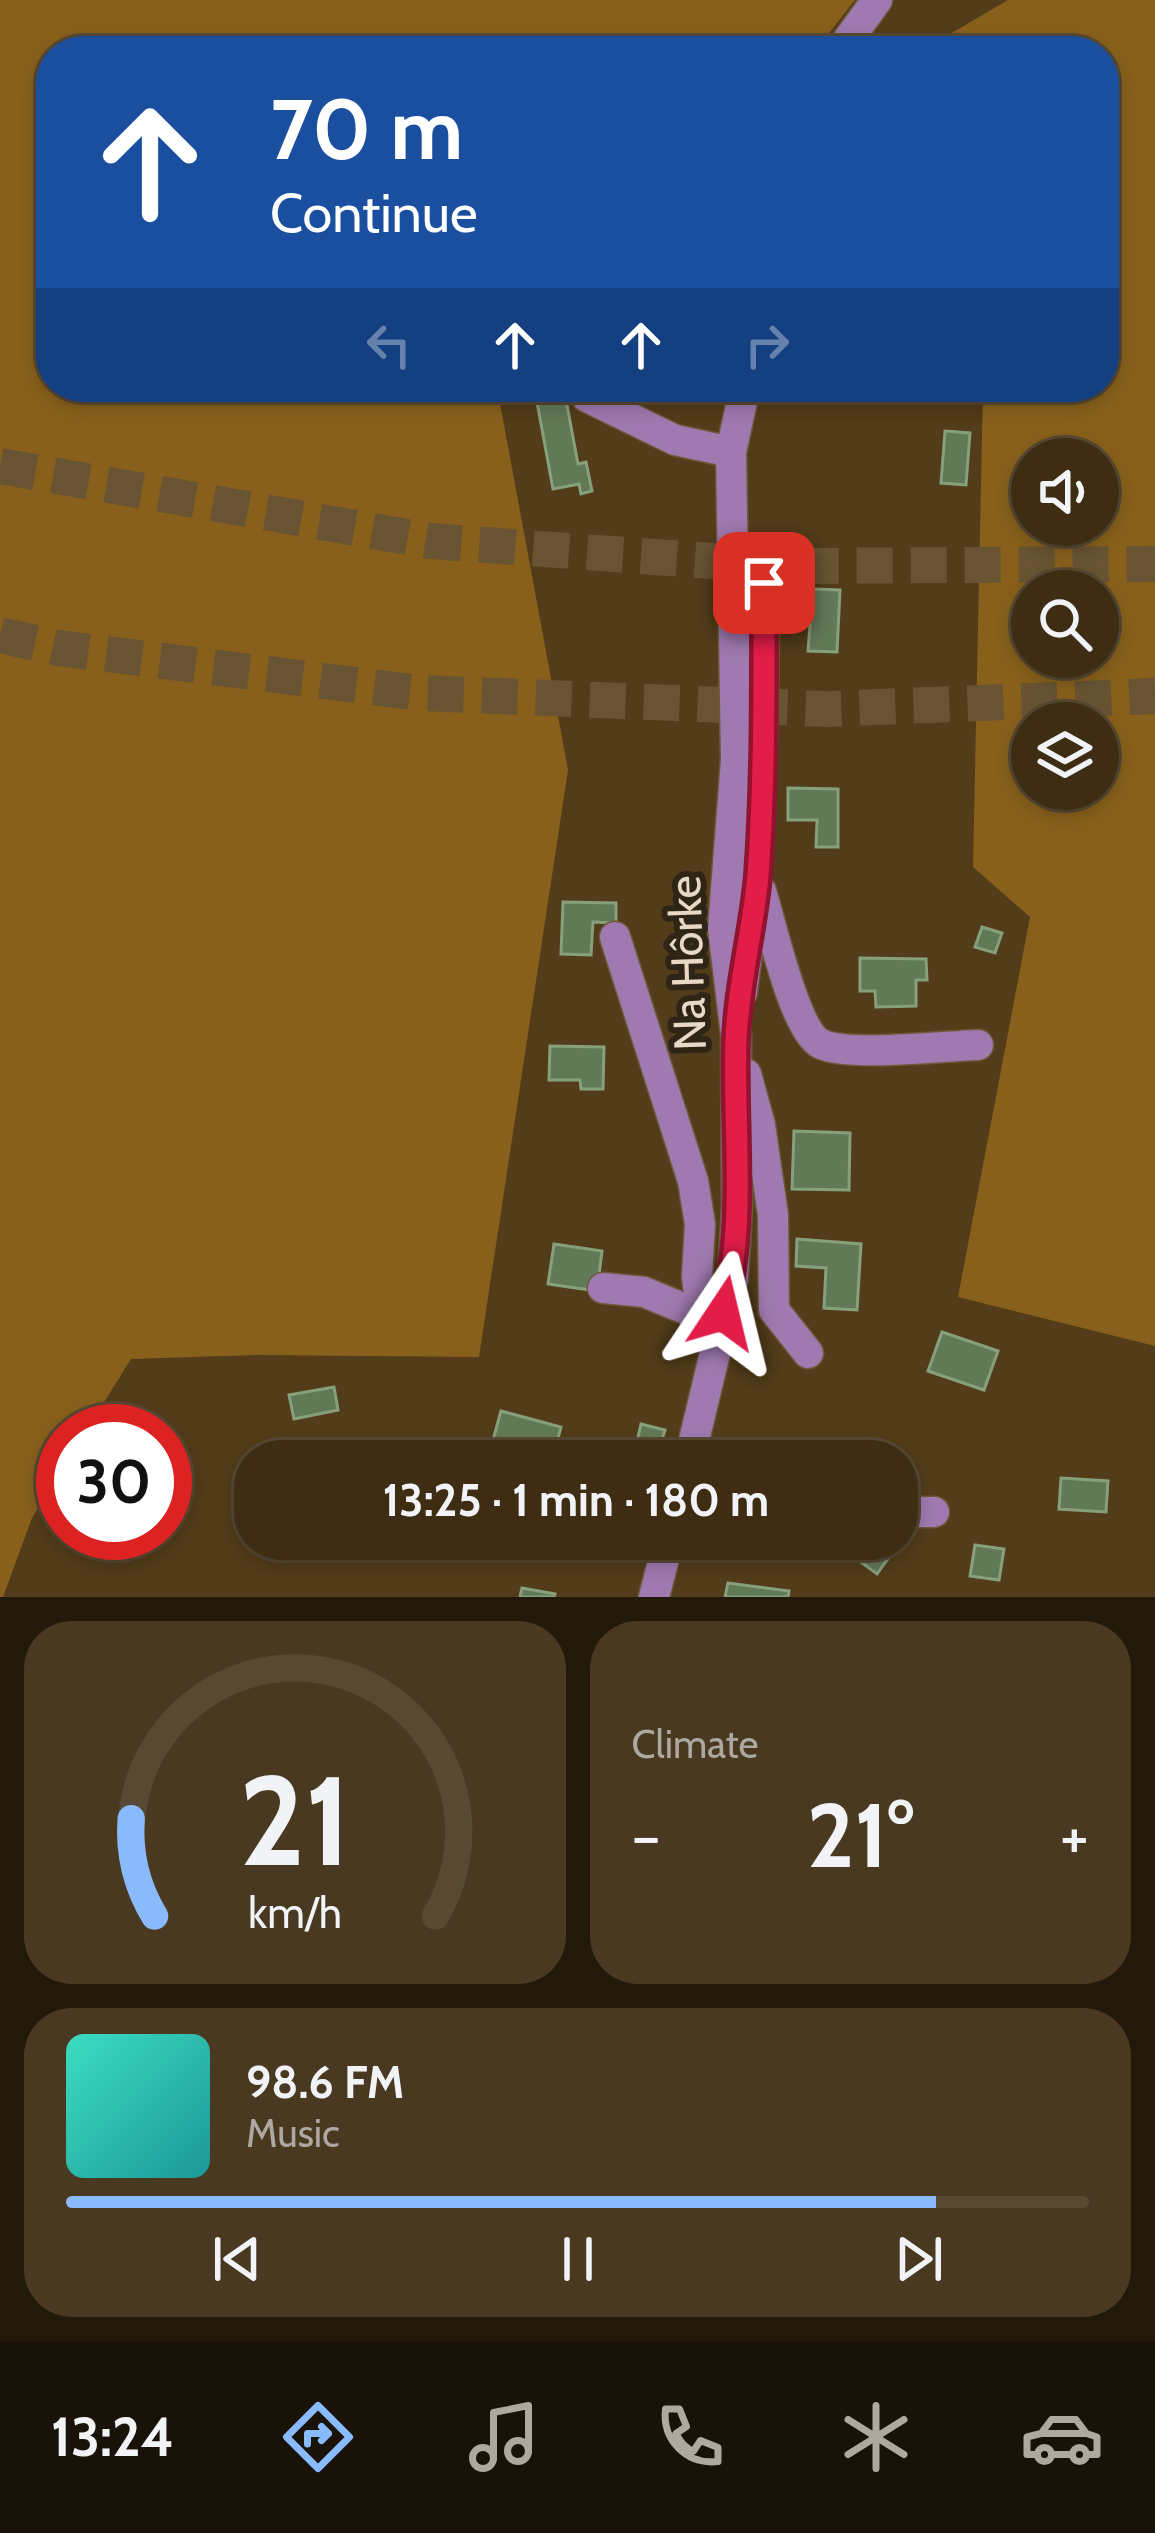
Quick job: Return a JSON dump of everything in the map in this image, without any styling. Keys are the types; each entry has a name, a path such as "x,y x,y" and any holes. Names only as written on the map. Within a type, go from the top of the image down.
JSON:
{"street":[{"path":"851,36 877,0"},
{"path":"597,402 675,440 731,452"},
{"name":"Na Hôrke","path":"694,1440 733,1278 737,1207 736,1035 722,929 736,760 731,452 742,402"},
{"path":"764,583 758,879 736,1035 760,1125 772,1215 774,1310 808,1353"},
{"path":"758,879 804,1027 821,1044 874,1050 978,1045"},
{"path":"615,937 693,1180 700,1224 697,1277 702,1316 714,1348"},
{"path":"603,1288 644,1292 702,1316"},
{"path":"918,1512 934,1512"},
{"path":"654,1597 664,1560"}],"shaded area":[{"path":"0,0 855,0 827,36 36,36 36,402 500,402 568,770 479,1357 131,1359 103,1404 36,1404 36,1512 3,1597"},
{"path":"1008,0 1155,0 1155,1346 958,1297 1030,917 973,867 983,402 1119,402 1119,36 947,36"}],"building":[{"path":"537,402 569,402 578,464 586,462 592,491 581,494 579,484 553,489"},
{"path":"945,431 970,433 966,485 941,483"},
{"path":"784,588 840,590 837,652 808,651 810,625 782,624"},
{"path":"788,788 838,789 838,847 816,847 817,820 788,820"},
{"path":"563,902 616,903 616,923 593,922 591,955 561,954"},
{"path":"982,927 1002,933 995,953 975,947"},
{"path":"860,958 926,959 927,980 916,980 916,1006 876,1007 875,991 860,991"},
{"path":"550,1046 604,1047 603,1089 581,1089 580,1080 549,1080"},
{"path":"794,1131 850,1133 849,1190 792,1189"},
{"path":"797,1239 861,1244 857,1310 824,1308 826,1268 796,1266"},
{"path":"554,1244 602,1251 597,1291 548,1284"},
{"path":"942,1332 998,1351 984,1390 928,1371"},
{"path":"334,1387 338,1410 294,1419 289,1395"},
{"path":"501,1411 561,1427 558,1440 493,1440"},
{"path":"641,1424 665,1430 662,1440 637,1440"},
{"path":"1061,1478 1108,1481 1106,1512 1059,1509"},
{"path":"975,1545 1004,1549 999,1580 970,1576"},
{"path":"858,1560 887,1560 877,1574"},
{"path":"728,1583 789,1591 788,1597 725,1597"},
{"path":"522,1588 555,1594 520,1597"}],"tunnel":[{"path":"0,466 430,541 782,566 1155,564"},
{"path":"0,635 58,648 420,693 827,709 1155,696"}],"route":[{"path":"723,1313 733,1278 737,1207 736,1035 758,879 764,583"}]}
